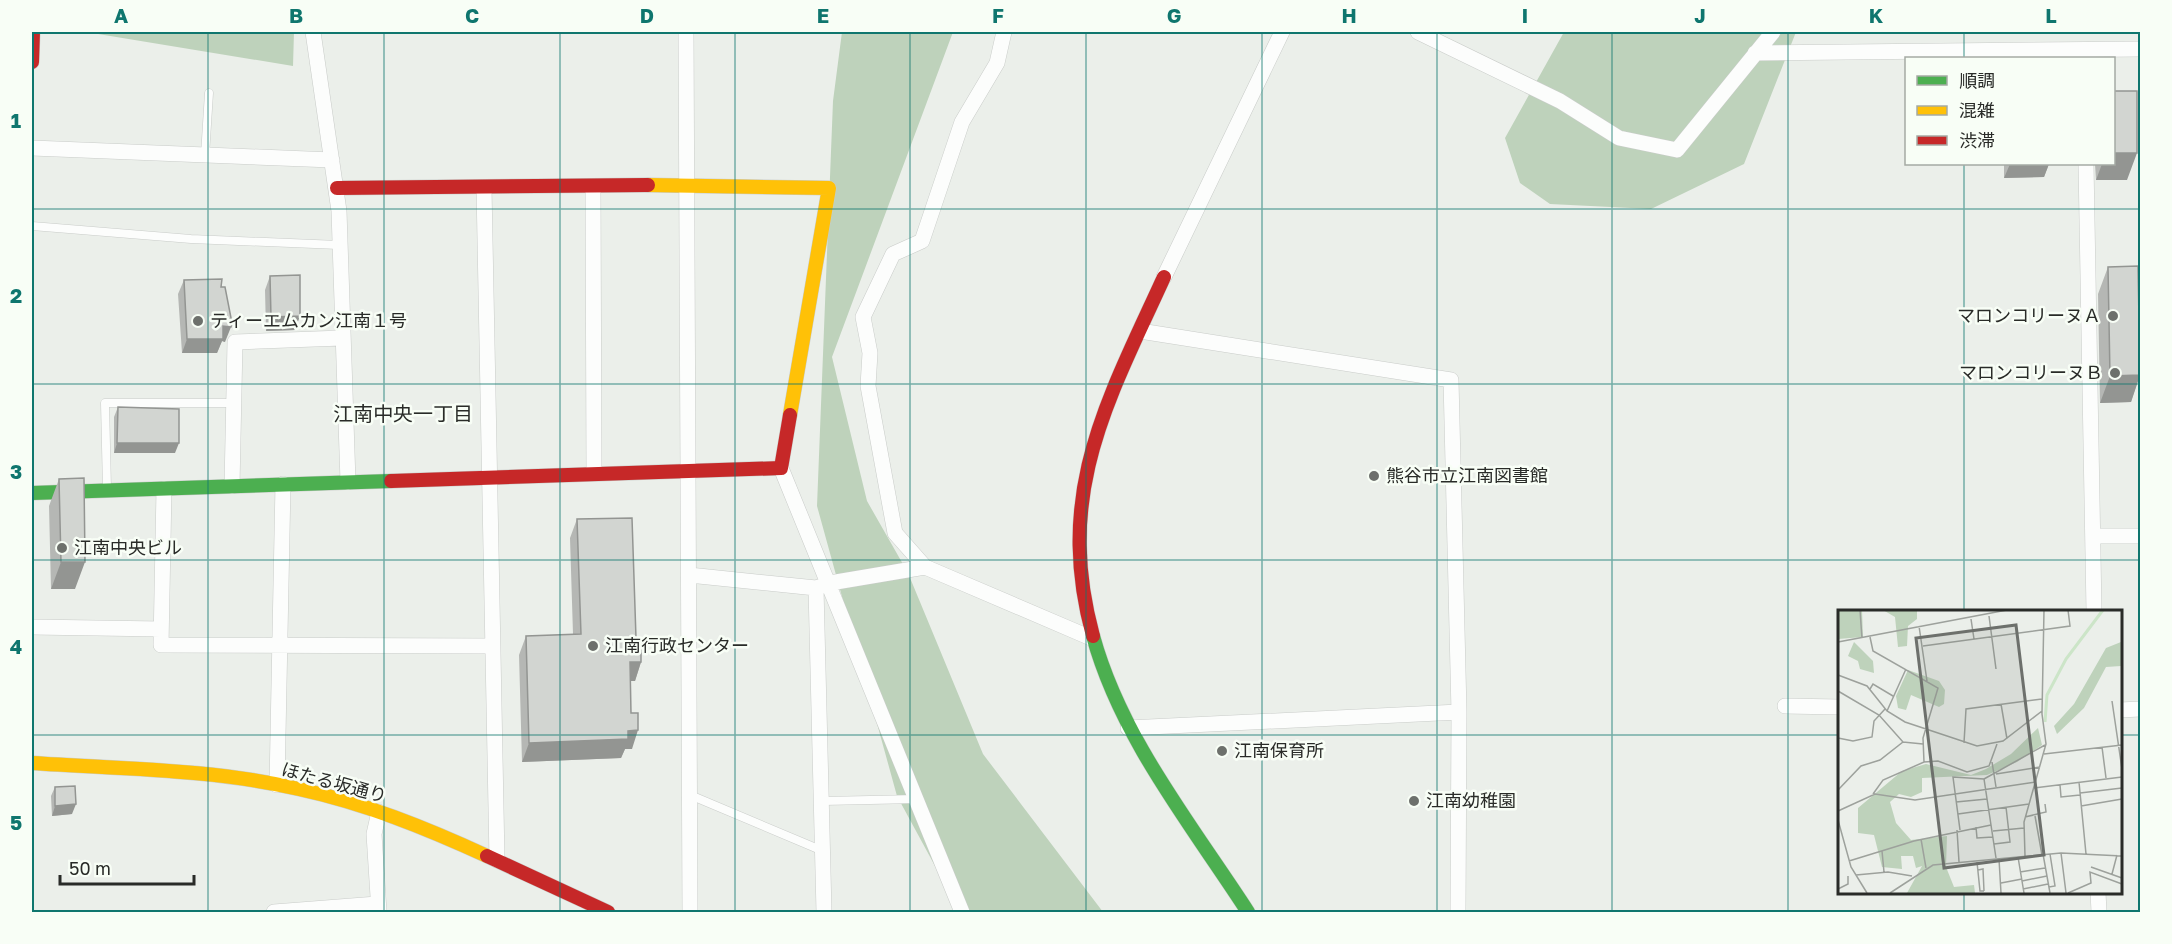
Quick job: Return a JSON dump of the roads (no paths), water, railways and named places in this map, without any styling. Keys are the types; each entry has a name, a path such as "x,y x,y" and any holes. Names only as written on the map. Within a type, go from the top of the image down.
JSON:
{"street":[{"path":"32,62 33,32"},
{"path":"312,32 337,188 348,482"},
{"path":"686,32 690,912"},
{"path":"1004,32 997,63 962,122 922,241 893,254 863,317 870,353 868,386 895,533 925,567 1091,638"},
{"path":"1248,912 1128,728 1091,638 1080,563 1080,531 1085,477 1093,442 1108,402 1164,278 1282,32"},
{"path":"1418,32 1560,101 1619,138 1677,150 1773,32"},
{"path":"1755,53 2084,55 2140,49"},
{"path":"32,148 332,160"},
{"path":"2086,165 2094,610"},
{"path":"337,188 687,185 829,188 781,468 823,585 916,799 962,912"},
{"path":"593,187 594,473"},
{"path":"484,188 497,860"},
{"path":"1140,331 1451,380 1459,712 1458,912"},
{"path":"231,486 235,342 342,338"},
{"path":"32,493 781,468"},
{"path":"277,785 283,484"},
{"path":"164,489 161,645 493,646"},
{"path":"2093,536 2140,536"},
{"path":"688,575 823,585 925,567"},
{"path":"823,585 824,912"},
{"path":"32,627 161,629"},
{"path":"1785,706 1838,707"},
{"path":"2121,710 2140,709"},
{"path":"1128,728 1459,712"},
{"name":"ほたる坂通り","path":"32,763 213,776 277,785 334,798 438,834 608,912"},
{"path":"274,912 378,908 374,834 379,812"},
{"path":"2098,893 2099,912"}],"lane":[{"path":"205,155 209,93"},
{"path":"32,226 191,239 339,245"},
{"path":"107,490 105,403 233,403"},
{"path":"689,795 824,852"},
{"path":"823,801 916,799"}],"place":[{"name":"マロンコリーヌＡ","path":"2113,316"},
{"name":"ティーエムカン江南１号","path":"198,321"},
{"name":"マロンコリーヌＢ","path":"2115,373"},
{"name":"熊谷市立江南図書館","path":"1374,476"},
{"name":"江南中央ビル","path":"62,548"},
{"name":"江南行政センター","path":"593,646"},
{"name":"江南保育所","path":"1222,751"},
{"name":"江南幼稚園","path":"1414,801"}],"district":[{"name":"江南中央一丁目","path":"403,414"}]}
